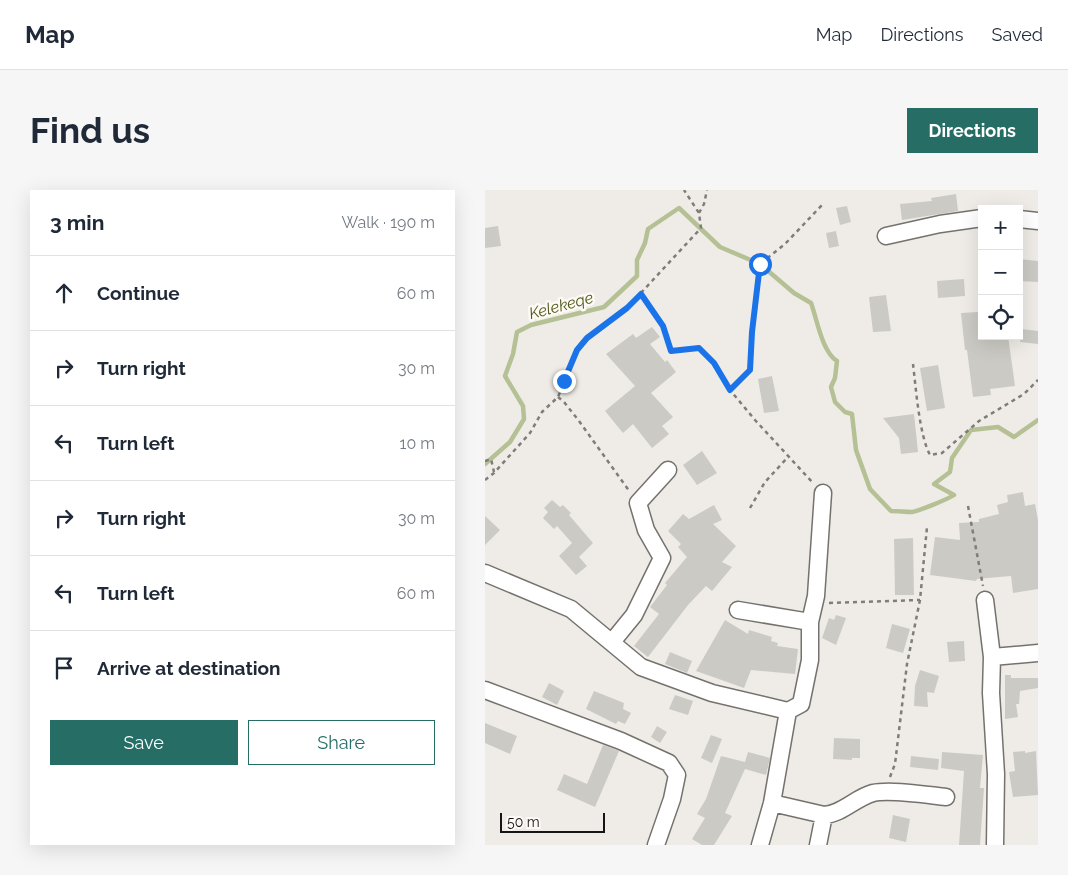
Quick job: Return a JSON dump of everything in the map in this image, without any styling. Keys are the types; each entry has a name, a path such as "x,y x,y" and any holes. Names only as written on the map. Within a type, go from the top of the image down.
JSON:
{"street":[{"path":"887,236 940,224 978,219"},
{"path":"1023,219 1038,221"},
{"path":"611,642 634,615 662,558 647,530 638,503 669,470"},
{"path":"485,573 571,609 641,667 712,693 788,711 801,704 810,660 810,622 816,596 823,493"},
{"path":"985,600 992,657 991,693 996,774 995,845"},
{"path":"738,610 810,622"},
{"path":"992,657 1038,653"},
{"path":"485,690 591,729 669,763 677,775 672,798 656,845"},
{"path":"760,845 772,803 788,711"},
{"path":"772,803 830,815 862,796 875,792 946,797"},
{"path":"818,845 824,815"}],"path":[{"path":"485,480 494,473 530,433 543,412 558,397 577,350 587,338 627,308 701,228 699,213 684,190"},
{"path":"699,213 704,204 707,190"},
{"path":"730,390 750,370 752,332 760,264 785,244 823,204"},
{"path":"641,294 663,326 671,351 699,348 714,363 730,390 823,493"},
{"path":"913,364 918,407 926,448 930,455 942,453 979,421 1025,394 1038,380"},
{"path":"558,397 579,420 638,503"},
{"path":"750,508 765,482 789,456"},
{"path":"485,461 491,459 494,473"},
{"path":"968,506 985,600"},
{"path":"895,764 907,664 920,600 927,526"},
{"path":"814,602 920,600"}],"building":[{"path":"956,194 958,211 902,220 900,204 932,201 931,198"},
{"path":"847,206 851,222 840,225 836,208"},
{"path":"498,226 501,246 485,248 485,228"},
{"path":"836,231 839,246 829,248 826,233"},
{"path":"1023,259 1038,261 1038,282 1023,281"},
{"path":"964,279 965,296 938,298 937,281"},
{"path":"886,295 891,331 873,332 869,297"},
{"path":"978,312 978,340 1009,340 1015,386 990,389 991,395 973,397 961,313"},
{"path":"652,327 660,337 650,344 665,362 667,360 676,372 651,393 673,417 662,426 669,434 652,448 633,424 623,433 605,411 635,386 606,354 633,334 636,338"},
{"path":"1023,329 1038,331 1038,344 1020,342 1020,340 1023,340"},
{"path":"938,365 945,408 927,411 920,368"},
{"path":"772,376 779,411 764,413 758,379"},
{"path":"914,414 918,452 901,454 899,438 883,418"},
{"path":"702,451 717,473 697,485 683,465"},
{"path":"1023,492 1025,506 1035,504 1038,520 1038,589 1013,593 1011,576 977,579 976,581 930,575 935,537 960,540 959,523 979,522 979,519 999,514 997,505 1008,502 1007,495"},
{"path":"552,500 560,507 563,505 571,513 569,515 593,543 579,557 587,566 576,575 559,556 572,543 557,526 554,529 543,518 548,512 544,508"},
{"path":"714,505 722,520 713,524 736,546 722,562 732,567 712,591 706,586 688,605 648,657 634,646 659,614 650,607 667,585 665,583 687,557 678,547 681,544 668,531 683,514 689,519"},
{"path":"485,516 500,530 485,545"},
{"path":"913,538 914,595 895,595 894,539"},
{"path":"836,615 846,618 836,645 822,638 829,618 834,620"},
{"path":"725,620 748,634 749,630 772,637 771,641 778,643 777,646 798,649 795,674 751,670 744,688 696,671"},
{"path":"892,624 910,629 903,653 886,648"},
{"path":"964,641 965,661 949,662 947,642"},
{"path":"670,652 692,661 687,673 665,664"},
{"path":"920,670 939,676 934,693 927,692 928,707 914,706 915,686"},
{"path":"1005,675 1011,675 1011,678 1038,678 1038,688 1020,691 1019,704 1016,704 1018,717 1005,719"},
{"path":"549,683 564,691 557,705 542,697"},
{"path":"594,691 624,703 623,709 631,713 625,724 618,721 616,724 586,709"},
{"path":"675,695 693,701 688,715 669,709"},
{"path":"485,723 517,736 510,754 485,743"},
{"path":"657,726 667,732 660,743 651,737"},
{"path":"711,735 722,739 712,763 701,758"},
{"path":"834,738 860,739 860,758 852,758 852,760 833,759"},
{"path":"603,745 619,751 595,807 557,790 564,774 587,784"},
{"path":"1025,751 1025,753 1036,751 1038,795 1013,797 1009,772 1015,771 1013,752"},
{"path":"748,752 770,758 766,775 745,769 725,813 732,816 714,845 702,845 692,839 705,818 697,814 706,799 721,756 745,762"},
{"path":"942,752 983,755 980,788 984,788 980,845 959,845 964,771 941,768"},
{"path":"911,756 939,759 938,770 910,767"},
{"path":"893,815 910,819 906,842 889,838"}],"waterway":[{"name":"Kelekeqe","path":"485,464 510,442 524,419 523,406 505,376 513,354 517,332 531,325 604,307 637,276 637,260 645,243 648,229 679,208 720,247 760,264 794,293 811,303 827,350 837,361 835,378 831,387 835,402 845,412 852,414 856,450 870,489 891,511 916,511 954,495 934,484 950,472 952,458 971,430 998,427 1014,437 1038,420"}],"route":[{"path":"564,381 577,350 587,338 627,308 641,294 663,326 671,351 699,348 714,363 730,390 750,370 752,332 760,264"}]}
